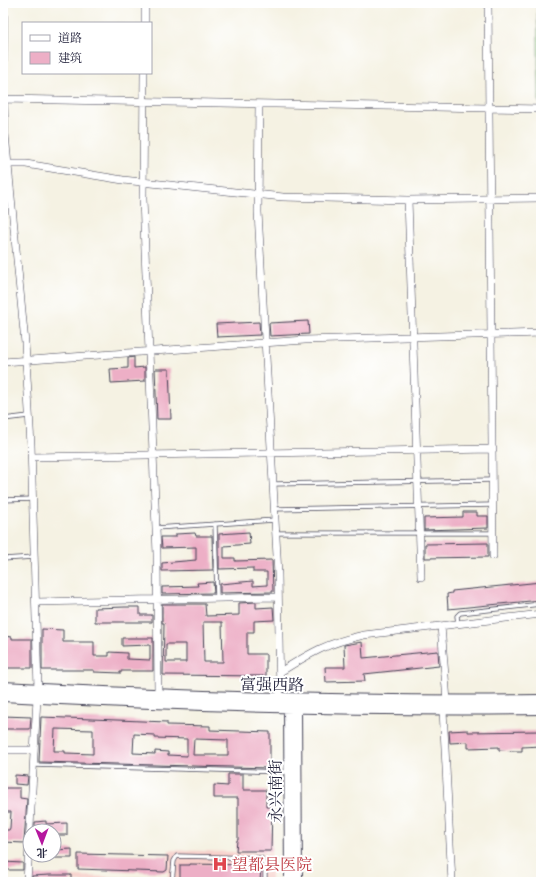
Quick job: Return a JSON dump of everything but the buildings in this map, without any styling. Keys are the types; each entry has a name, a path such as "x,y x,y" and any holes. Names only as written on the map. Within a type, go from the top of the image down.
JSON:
{"main road":[{"name":"富强西路","path":"3,688 38,694 290,703 541,709"},
{"name":"富强西路","path":"3,696 38,694 158,695 290,703"},
{"name":"富强西路","path":"445,706 541,700"},
{"name":"永兴南街","path":"290,703 290,882"},
{"name":"永兴南街","path":"290,703 297,882"}],"street":[{"path":"4,3 5,164 26,360 32,457 35,557 38,694 27,882"},
{"path":"145,3 145,22"},
{"path":"488,3 494,556"},
{"path":"144,74 144,182 158,599 158,695"},
{"path":"4,99 541,109"},
{"path":"259,104 258,195 276,534 280,672 290,703"},
{"path":"5,164 26,164 144,182 283,197 408,200 541,198"},
{"path":"408,200 420,577"},
{"path":"3,362 265,343 541,333"},
{"path":"32,457 492,449"},
{"path":"36,602 278,597"},
{"path":"280,672 323,646 338,640 364,635 541,614"},
{"path":"441,626 452,882"},
{"path":"3,750 34,750"}],"lane":[{"path":"3,419 29,416"},
{"path":"273,484 493,480"},
{"path":"3,500 33,499"},
{"path":"274,509 493,505"},
{"path":"156,528 275,520"},
{"path":"215,524 217,598"},
{"path":"276,534 493,533"},
{"path":"3,559 35,557"},
{"path":"458,624 457,616 460,613 541,604"},
{"path":"34,765 290,772"},
{"path":"172,882 174,861 177,856 261,858 265,866 265,882"}],"shaded area":[{"name":"望都县医院","path":"169,850 271,853 271,882 72,882 72,876 168,878"}],"green space":[{"path":"537,3 541,3 541,103 539,103"}],"place":[{"name":"望都县医院","path":"220,864"}]}
